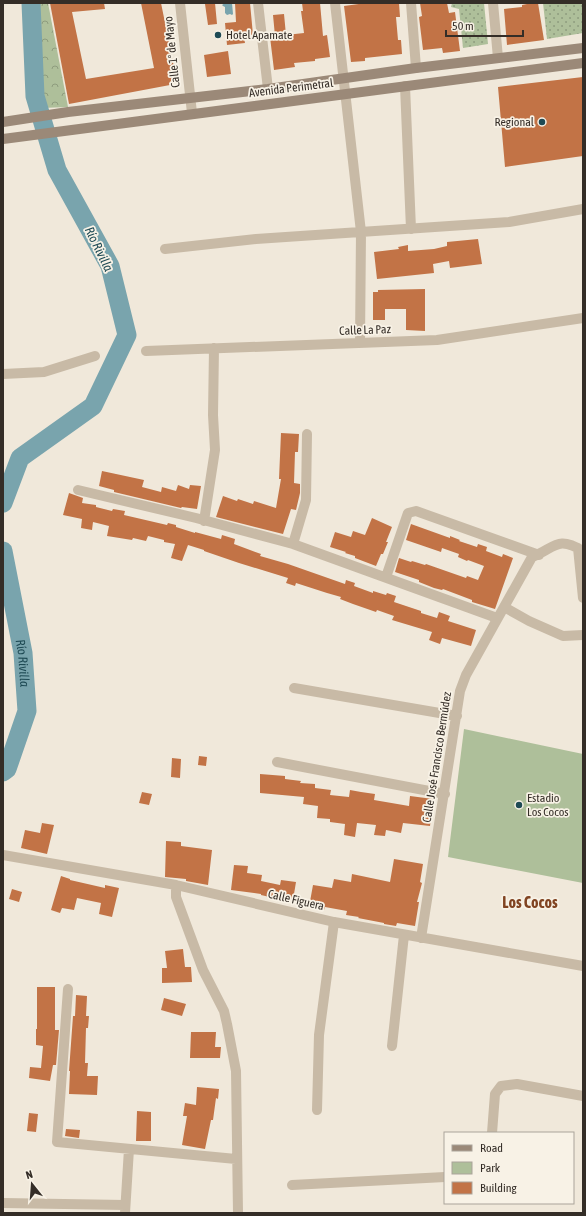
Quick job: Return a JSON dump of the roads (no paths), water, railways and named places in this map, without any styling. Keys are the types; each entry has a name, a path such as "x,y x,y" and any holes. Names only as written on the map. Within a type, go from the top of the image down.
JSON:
{"main road":[{"name":"Avenida Perimetral","path":"3,122 68,112 190,99 416,68 583,48"},
{"name":"Avenida Perimetral","path":"3,139 192,113 583,63"}],"street":[{"name":"Calle 1° de Mayo","path":"180,3 192,113"},
{"path":"258,3 268,89"},
{"path":"335,3 361,232 360,343"},
{"path":"411,3 416,68"},
{"path":"493,3 498,58"},
{"path":"405,86 411,229"},
{"path":"165,249 256,240 509,222 583,209"},
{"name":"Calle La Paz","path":"146,351 437,340 583,318"},
{"path":"204,520 215,450 213,415 214,348"},
{"path":"3,374 44,372 95,356"},
{"path":"293,544 306,500 307,434"},
{"path":"78,490 204,520 293,544 497,618"},
{"path":"386,577 408,513 411,511 416,511 539,555"},
{"name":"Calle José Francisco Bermúdez","path":"421,938 445,794 460,691 466,675 532,557 539,555 553,546 563,543 580,549"},
{"path":"580,549 583,598"},
{"path":"504,607 529,621 563,636 583,635"},
{"path":"294,688 457,716"},
{"path":"277,762 445,794"},
{"name":"Calle Figuera","path":"3,855 176,885 334,922 583,966"},
{"path":"176,885 176,897 203,970 224,1011 236,1071 236,1159 238,1213"},
{"path":"317,1110 319,1035 334,922"},
{"path":"392,1046 404,935"},
{"path":"68,989 57,1142 236,1159"},
{"path":"492,1132 495,1094 501,1086 517,1084 583,1096"},
{"path":"3,1203 125,1209 129,1149"},
{"path":"292,1185 444,1177"}],"water":[{"path":"225,3 232,3 232,15 227,15 225,13 225,7 222,5"}],"waterway":[{"name":"Río Rivilla","path":"3,503 20,458 93,406 127,335 110,266 57,170 35,96 31,3"},
{"name":"Río Rivilla","path":"3,551 23,653 27,711 7,769 3,772"}],"place":[{"name":"Hotel Apamate","path":"218,35"},
{"name":"Regional","path":"542,122"},
{"name":"Estadio Los Cocos","path":"519,805"}],"district":[{"name":"Los Cocos","path":"530,902"}]}
